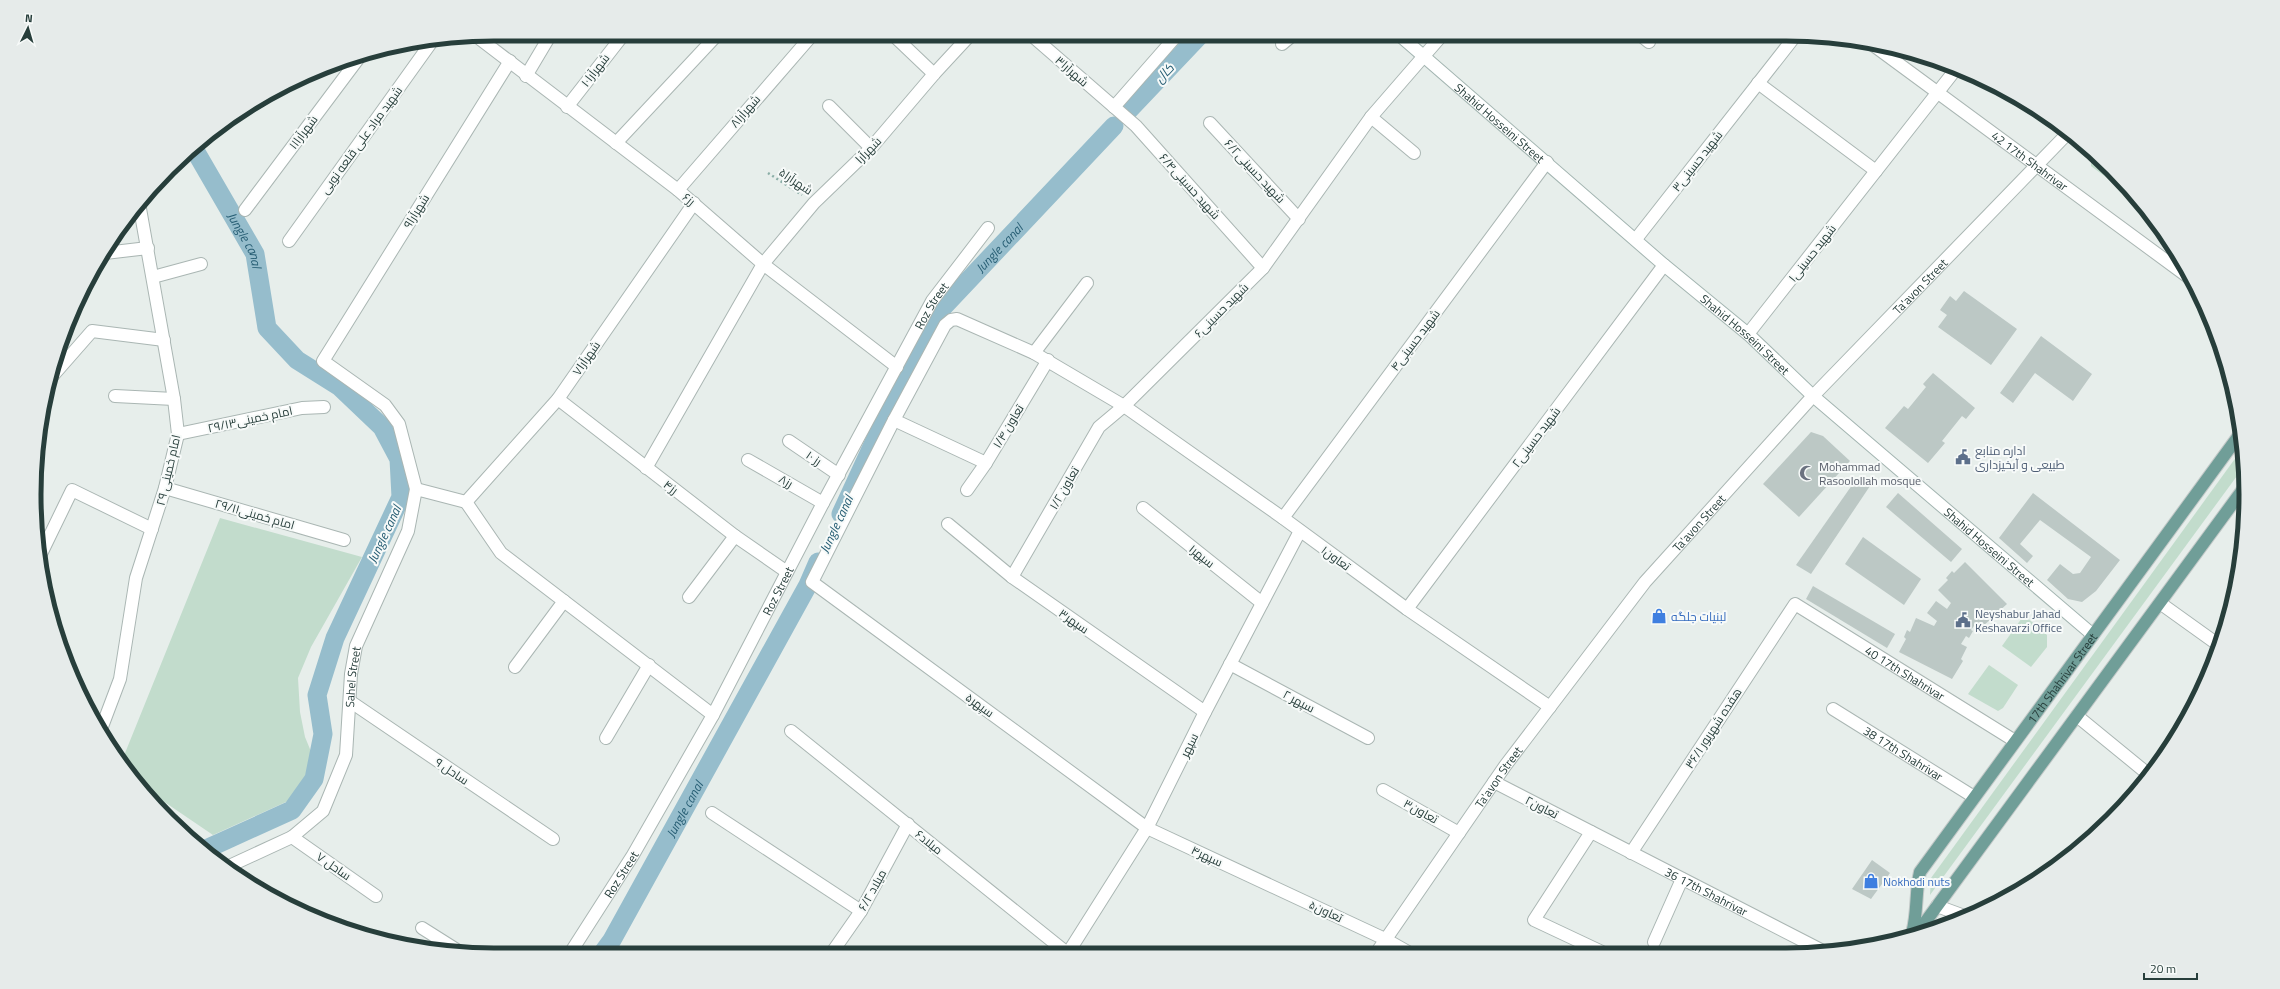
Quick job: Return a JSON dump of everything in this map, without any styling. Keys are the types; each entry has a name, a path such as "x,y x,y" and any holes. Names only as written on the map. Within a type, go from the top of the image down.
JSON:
{"main road":[{"name":"17th Shahrivar Street","path":"1913,930 1916,921 1916,886 1920,872 2236,440"},
{"path":"1922,927 2239,495"}],"street":[{"name":"رز۶","path":"483,41 510,61 526,76 678,190 763,264 897,367"},
{"path":"526,76 547,41"},
{"name":"شهرآرا۱۰","path":"567,107 619,41"},
{"path":"616,143 711,41"},
{"name":"شهرآرا۸","path":"678,190 807,41"},
{"path":"899,41 934,74"},
{"name":"شهرآرا","path":"646,468 763,264 814,203 872,148 964,41"},
{"name":"شهرآرا۳","path":"1038,41 1114,107"},
{"path":"1114,107 1172,41"},
{"path":"1282,44 1286,41"},
{"name":"Shahid Hosseini Street","path":"1406,41 1636,239 1664,265 1748,334 1813,396 2093,635"},
{"name":"شهید حسینی۶","path":"1124,406 1263,268 1371,117 1436,41"},
{"name":"شهید حسینی۳","path":"1636,239 1791,41"},
{"name":"شهید مراد علی قلعه نویی","path":"289,241 429,46"},
{"name":"42 17th Shahrivar","path":"1882,52 2179,270"},
{"name":"شهرآرا۹","path":"416,489 399,424 385,405 323,361 510,61"},
{"name":"شهرآرا۱۱","path":"245,210 354,63"},
{"name":"شهید حسینی۱","path":"1748,334 1953,73"},
{"path":"1758,83 1876,171"},
{"path":"829,106 872,148"},
{"name":"شهید حسینی۶/۴","path":"1114,107 1136,126 1263,268"},
{"path":"1371,117 1414,153"},
{"name":"شهید حسینی۶/۲","path":"1210,123 1299,219"},
{"name":"Ta'avon Street","path":"1379,948 1494,782 1645,582 1813,396 2038,166 2064,137"},
{"name":"شهید حسینی۴","path":"1283,518 1547,162"},
{"name":"شهرآرا۷","path":"466,502 558,399 694,203"},
{"name":"امام خمینی ۲۹","path":"103,723 120,679 136,578 165,488 178,434 174,399 141,211"},
{"name":"Roz Street","path":"573,948 633,855 713,715 823,503 932,301 988,228"},
{"path":"111,252 148,248"},
{"path":"153,277 201,264"},
{"name":"شهید حسینی۲","path":"1407,609 1664,265"},
{"path":"1034,353 1086,282"},
{"path":"986,463 894,420 945,325 951,320 957,319 1034,353 1124,406"},
{"path":"59,369 92,331 164,340"},
{"name":"تعاون ۱/۴","path":"967,490 986,463 1048,360"},
{"path":"115,396 174,399"},
{"name":"رز۴","path":"558,399 735,536 787,572"},
{"name":"تعاون۱","path":"1124,406 1283,518 1407,609 1550,707"},
{"name":"تعاون ۱/۲","path":"1012,577 1098,427 1124,406"},
{"name":"امام خمینی۲۹/۱۳","path":"178,434 302,408 324,407"},
{"name":"سپهر۵","path":"894,420 812,582 1147,828"},
{"name":"رز ۱۰","path":"789,441 839,475"},
{"name":"رز۸","path":"748,460 823,503"},
{"name":"امام خمینی۲۹/۱۱","path":"165,488 344,540"},
{"path":"416,489 466,502 501,553 713,715"},
{"name":"Sahel Street","path":"233,864 292,837 323,811 346,755 351,702 351,674 356,646 408,531 416,489"},
{"path":"44,547 72,490 152,529"},
{"name":"سپهر۱","path":"1143,508 1262,603"},
{"name":"سپهر۳","path":"948,524 1012,577 1205,712"},
{"name":"سپهر","path":"1071,948 1147,828 1205,712 1300,531"},
{"path":"689,597 735,536"},
{"path":"515,667 564,601"},
{"path":"2160,603 2214,642"},
{"name":"40 17th Shahrivar","path":"1795,604 2015,741"},
{"name":"هفده شهریور ۳۶/۱","path":"1631,853 1795,604"},
{"name":"سپهر ۲","path":"1230,664 1368,738"},
{"path":"606,738 649,665"},
{"name":"ساحل ۹","path":"351,702 553,839"},
{"name":"38 17th Shahrivar","path":"1833,709 1974,797"},
{"path":"2077,716 2145,771"},
{"name":"میلاد۶","path":"791,731 1062,948"},
{"name":"تعاون۲","path":"1494,782 1590,832"},
{"name":"تعاون۳","path":"1383,790 1459,833"},
{"path":"712,813 861,911"},
{"name":"میلاد ۶/۲","path":"835,948 861,911 908,824"},
{"name":"سپهر۴","path":"1147,828 1266,884"},
{"path":"1590,832 1534,920 1594,948"},
{"name":"36 17th Shahrivar","path":"1590,832 1815,947"},
{"name":"ساحل ۷","path":"292,837 376,896"},
{"path":"1654,942 1682,879"},
{"name":"تعاون۵","path":"1266,884 1385,939 1401,948"},
{"path":"1937,906 1958,914"},
{"path":"422,928 450,945"}],"path":[{"name":"شهرآرا۵","path":"768,173 814,203"}],"green space":[{"path":"2091,160 2116,185 2091,166"},
{"path":"2237,456 2238,474 1930,895 1931,878"},
{"path":"220,518 362,557 311,647 298,678 300,712 305,737 312,754 305,777 288,801 213,835 156,796 124,756"},
{"path":"2024,615 2047,635 2047,647 2031,667 2002,646"},
{"path":"1989,665 2018,685 2003,708 1998,711 1968,694"}],"building":[{"path":"1964,291 2017,329 1991,365 1938,327 1947,315 1940,310 1950,296 1956,301"},
{"path":"2041,336 2092,374 2073,401 2035,373 2013,403 2000,393"},
{"path":"1933,373 1975,408 1966,419 1962,416 1942,441 1945,443 1928,463 1885,428 1904,406 1908,409 1926,387 1923,384"},
{"name":"Mohammad Rasoolollah mosque","path":"1811,432 1823,436 1850,461 1799,517 1763,484"},
{"path":"1857,478 1870,486 1811,574 1796,565"},
{"path":"1898,493 1962,549 1951,562 1886,507"},
{"path":"2033,493 2120,560 2096,591 2082,602 2068,599 2047,580 2060,564 2073,574 2080,573 2091,557 2040,520 2020,544 2033,556 2027,563 1999,538"},
{"path":"1863,537 1921,579 1904,605 1845,564"},
{"name":"Neyshabur Jahad Keshavarzi Office","path":"1965,562 2007,604 1997,613 1999,615 1993,620 1992,618 1983,626 1977,622 1971,630 1973,631 1969,638 1966,636 1961,644 1967,647 1961,659 1963,661 1952,679 1899,652 1906,639 1904,637 1907,630 1910,632 1916,618 1934,626 1937,621 1927,613 1936,601 1947,609 1951,603 1938,590 1948,580 1946,578 1952,571 1954,573"},
{"path":"1813,586 1895,634 1887,648 1806,599"},
{"name":"Nokhodi nuts","path":"1872,860 1890,873 1871,899 1852,889"}],"waterway":[{"name":"کال","path":"1127,112 1194,41"},
{"name":"Jungle canal","path":"841,514 930,321 1114,126"},
{"name":"Jungle canal","path":"196,153 255,254 267,328 297,360 340,387 382,427 399,459 401,497 335,638 317,695 323,734 314,779 292,810 210,847"},
{"name":"Jungle canal","path":"606,948 612,940 808,585 818,562"}],"place":[{"name":"اداره منابع طبیعی و آبخیزداری","path":"1963,457"},
{"name":"Mohammad Rasoolollah mosque","path":"1807,473"},
{"name":"لبنیات جلگه","path":"1659,616"},
{"name":"Neyshabur Jahad Keshavarzi Office","path":"1963,620"},
{"name":"Nokhodi nuts","path":"1871,881"}]}
